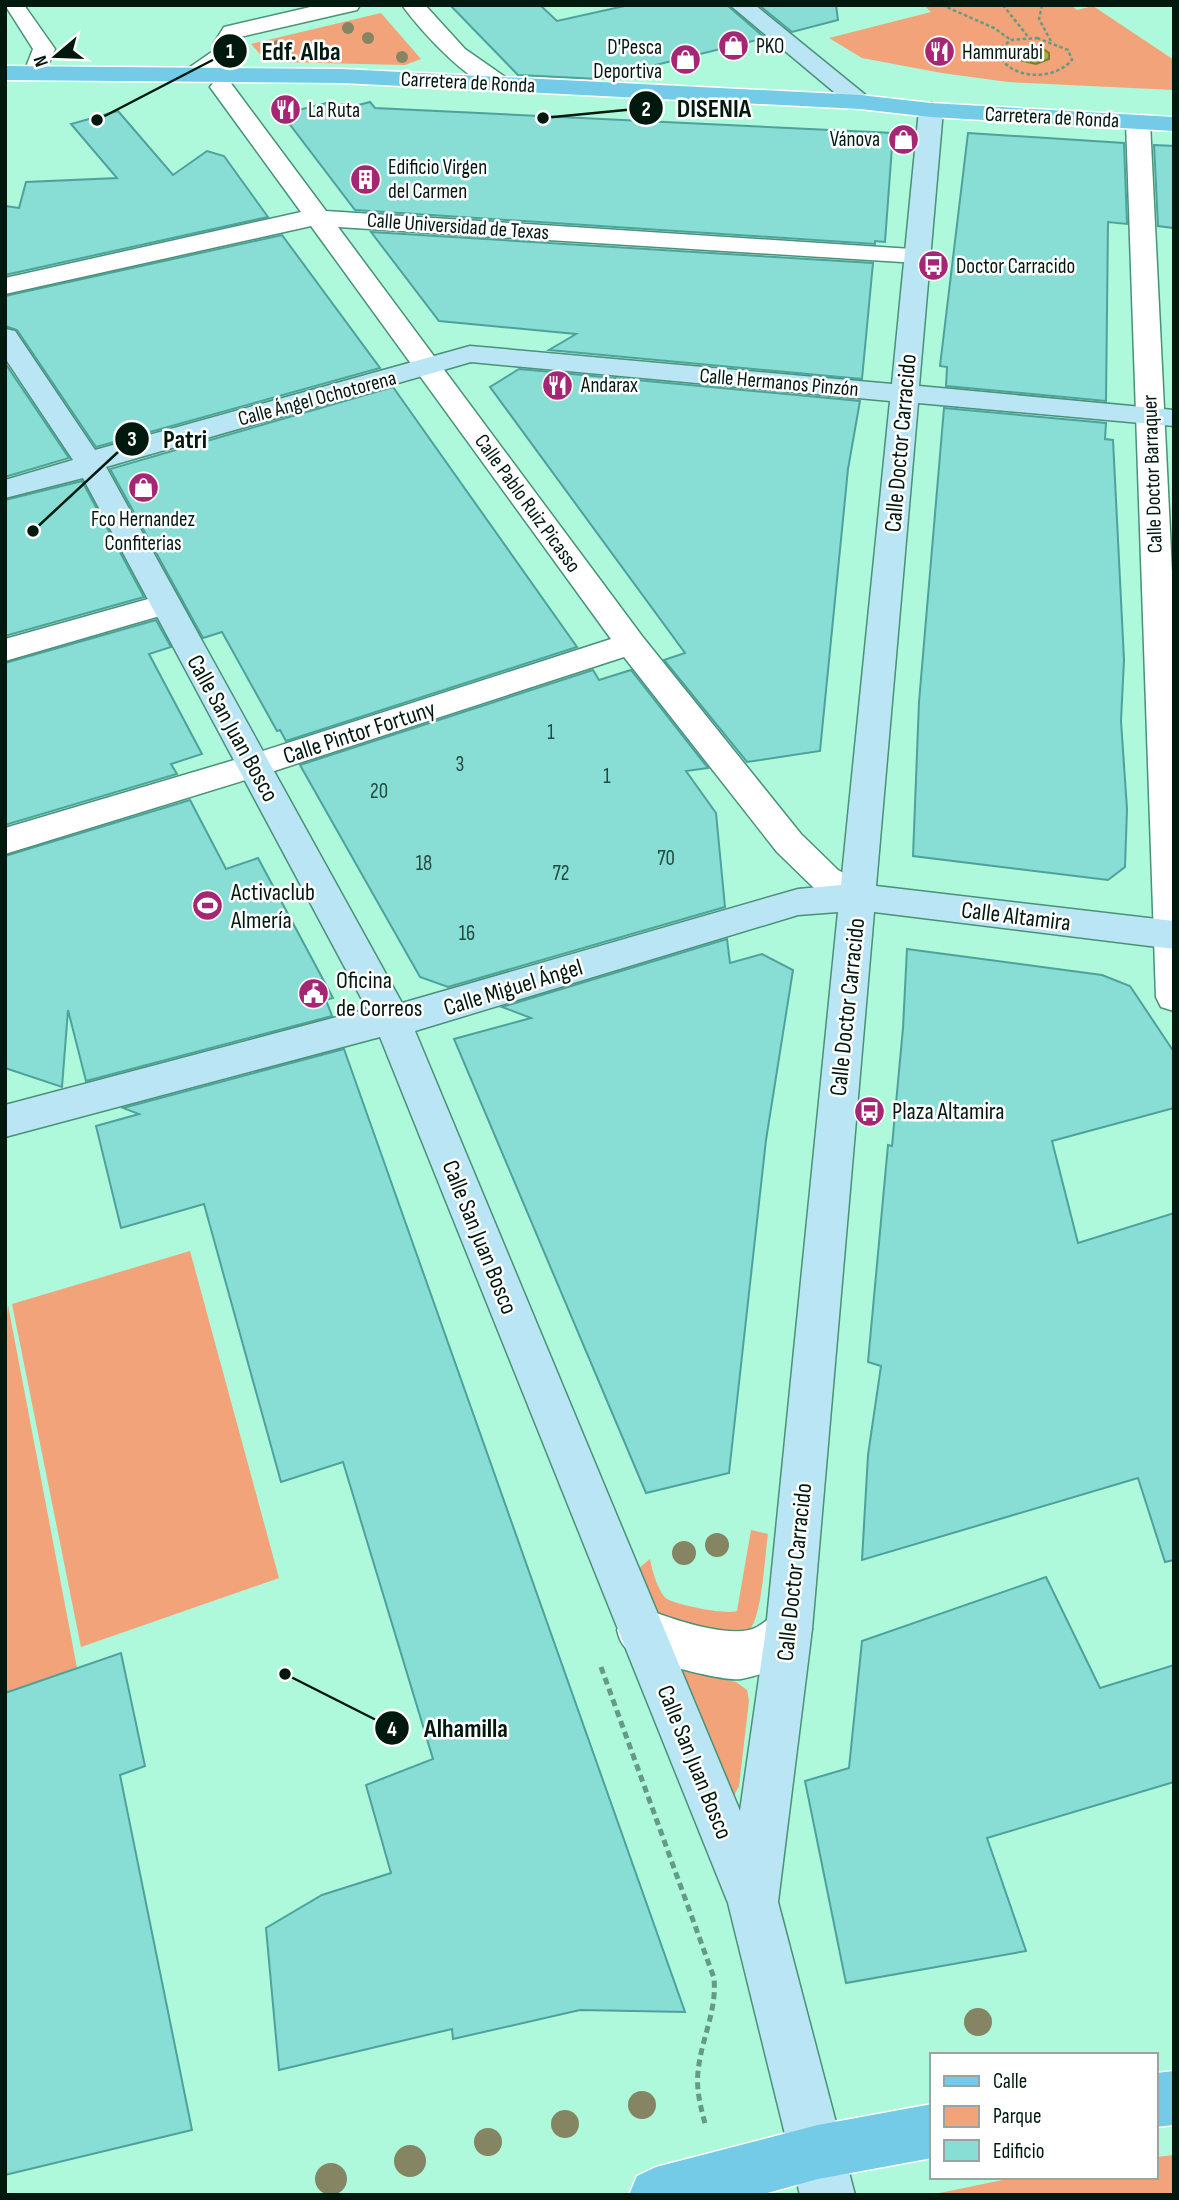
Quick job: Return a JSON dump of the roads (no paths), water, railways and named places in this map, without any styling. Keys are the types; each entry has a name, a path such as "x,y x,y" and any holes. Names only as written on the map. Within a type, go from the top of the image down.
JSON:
{"main road":[{"name":"Carretera de Ronda","path":"5,73 342,76 860,102 931,110 1174,124"},
{"name":"Carretera de Ronda","path":"5,86 222,87 866,113 931,110"},
{"path":"656,2195 720,2178 823,2174 930,2132"}],"street":[{"path":"13,5 44,49 35,72"},
{"path":"191,74 212,64 228,51 225,43 232,32 349,5"},
{"path":"413,5 457,54 500,84"},
{"path":"741,5 860,102"},
{"name":"Calle Pablo Ruiz Picasso","path":"222,87 631,644 789,843 826,879 858,897"},
{"name":"Calle Doctor Carracido","path":"753,1903 789,1629 931,110"},
{"name":"Calle Doctor Barraquer","path":"1138,122 1161,417 1173,996"},
{"name":"Calle Universidad de Texas","path":"5,286 297,219 319,218 918,255"},
{"name":"Calle San Juan Bosco","path":"5,337 90,464 391,1020 753,1903 823,2174"},
{"name":"Calle Hermanos Pinzón","path":"428,366 470,354 1161,417"},
{"name":"Calle Ángel Ochotorena","path":"5,489 69,473 111,454 428,366"},
{"path":"5,650 166,604"},
{"name":"Calle Pintor Fortuny","path":"5,841 253,766 631,644"},
{"name":"Calle Altamira","path":"858,897 1172,935"},
{"name":"Calle Miguel Ángel","path":"5,1121 391,1020 421,1015 798,902 858,897"},
{"path":"640,1630 651,1637 738,1656 769,1646 789,1629"}],"place":[{"name":"PKO","path":"733,46"},
{"name":"Hammurabi","path":"939,52"},
{"name":"D'Pesca Deportiva","path":"685,59"},
{"name":"La Ruta","path":"285,110"},
{"name":"DISENIA","path":"543,118"},
{"name":"Edf. Alba","path":"97,120"},
{"name":"Vánova","path":"903,139"},
{"name":"Edificio Virgen del Carmen","path":"365,179"},
{"name":"Doctor Carracido","path":"933,266"},
{"name":"Andarax","path":"558,385"},
{"name":"Fco Hernandez Confiterias","path":"143,487"},
{"name":"Patri","path":"33,531"},
{"name":"Activaclub Almería","path":"208,906"},
{"name":"Oficina de Correos","path":"313,994"},
{"name":"Plaza Altamira","path":"869,1111"},
{"name":"Alhamilla","path":"285,1674"}]}
